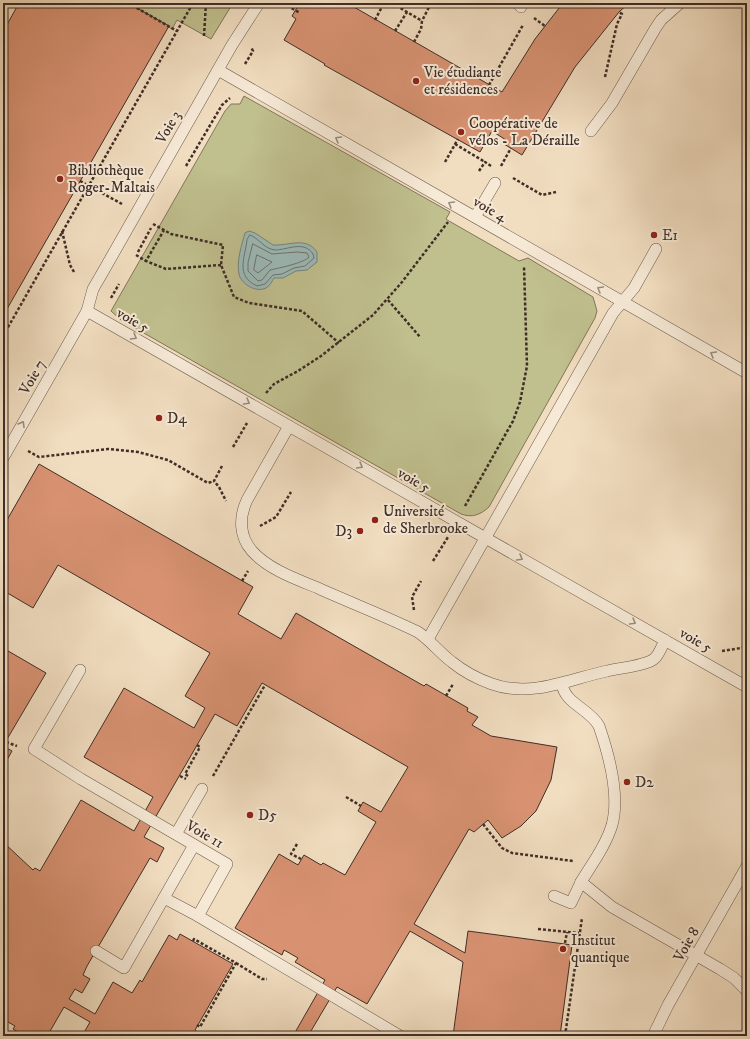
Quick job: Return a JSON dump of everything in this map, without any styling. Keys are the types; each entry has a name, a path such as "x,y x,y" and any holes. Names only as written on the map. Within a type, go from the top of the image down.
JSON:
{"lane":[{"name":"Voie 3","path":"88,311 94,289 218,70 259,3"},
{"path":"591,131 612,103 655,29 680,3"},
{"name":"voie 4","path":"218,70 747,374"},
{"path":"474,217 495,183"},
{"path":"428,639 604,329 622,302 634,288 656,249"},
{"name":"voie 5","path":"88,311 747,687"},
{"name":"Voie 7","path":"3,458 88,311"},
{"path":"289,426 243,507 241,522 247,544 257,556 290,576 412,629 428,639 451,662 490,684 523,689 562,684 596,673 651,661 656,656 665,640"},
{"name":"Voie 11","path":"80,670 34,749 81,779 227,864 198,916"},
{"path":"554,896 571,903 581,882 610,831 614,814 614,796 599,726 592,717 567,697 562,684"},
{"path":"176,834 206,785"},
{"path":"96,951 124,968 194,845"},
{"name":"Voie 8","path":"653,1036 696,955 747,866"},
{"path":"581,882 612,907 734,978 747,991"},
{"path":"164,898 198,916 400,1036"}],"path":[{"path":"128,3 177,31"},
{"path":"3,336 193,3"},
{"path":"204,36 206,3"},
{"path":"283,3 300,13"},
{"path":"375,20 384,3"},
{"path":"392,3 422,21"},
{"path":"414,42 421,29 422,21 431,3"},
{"path":"522,9 545,26"},
{"path":"396,31 407,12"},
{"path":"603,84 617,24 622,14 620,12"},
{"path":"489,85 524,21"},
{"path":"183,172 222,105 230,98"},
{"path":"444,162 458,139"},
{"path":"455,144 485,162"},
{"path":"499,170 511,148"},
{"path":"80,181 115,200"},
{"path":"542,195 556,192"},
{"path":"132,261 157,218"},
{"path":"265,394 269,388 308,366 339,343 372,315 444,230 451,218"},
{"path":"153,224 171,234 223,245 221,265 232,294 236,299 257,305 302,312 339,343"},
{"path":"146,261 164,230"},
{"path":"62,231 70,265 74,272"},
{"path":"136,255 146,261 166,269 221,265"},
{"path":"464,507 513,421 523,390 527,366 524,259"},
{"path":"110,301 122,279"},
{"path":"387,299 420,337"},
{"path":"265,386 269,388"},
{"path":"233,447 247,423"},
{"path":"34,455 43,456 108,449 125,450 162,458 208,483 214,481"},
{"path":"270,520 278,514 291,492"},
{"path":"433,561 448,536"},
{"path":"242,581 246,574"},
{"path":"415,616 412,597 421,581"},
{"path":"206,785 265,685"},
{"path":"446,696 450,689"},
{"path":"6,742 10,745"},
{"path":"187,770 200,747 197,745"},
{"path":"3,790 6,787 6,805 3,818"},
{"path":"346,797 361,806"},
{"path":"483,824 506,851 518,855 556,859"},
{"path":"297,844 291,854 301,860"},
{"path":"565,1036 580,920"},
{"path":"538,929 579,933"},
{"path":"565,944 567,932"},
{"path":"193,940 194,939 236,963 200,1027 197,1026"}],"shaded area":[{"path":"127,3 233,3 211,39 177,20 172,29"},
{"path":"244,96 450,212 446,219 449,221 519,261 528,258 593,297 597,311 595,318 489,507 482,512 472,516 461,514 121,320 111,311 225,111 231,104 240,104"}],"water":[{"path":"249,231 255,233 273,245 297,243 308,244 317,252 317,262 307,270 296,271 283,278 274,278 270,285 266,288 258,289 250,287 240,278 238,269 245,233"}],"building":[{"path":"19,3 128,3 169,26 3,316 3,32"},
{"name":"Vie étudiante et résidences","path":"306,3 347,3 502,92 535,39 563,3 629,3 619,12 575,67 522,155 504,144 506,140 492,131 480,152 324,65 325,64 284,40 296,19 292,16 299,4 304,7"},
{"path":"39,464 253,587 238,614 281,639 296,613 424,686 426,684 468,708 467,711 478,717 472,725 491,736 557,747 551,780 536,811 521,826 502,838 488,820 474,832 469,829 414,924 465,953 468,931 572,945 560,1036 453,1036 463,962 410,931 367,1004 337,987 308,1036 293,1036 325,980 295,962 298,958 284,950 282,955 235,928 279,854 298,865 304,855 321,865 323,863 345,875 376,822 358,811 363,802 381,812 408,767 262,683 237,726 215,714 144,837 164,848 157,862 150,858 87,966 83,975 90,979 82,993 75,989 69,999 95,1014 113,982 132,993 140,980 142,982 169,935 177,940 180,934 233,964 195,1030 202,1036 82,1036 90,1022 64,1007 49,1033 50,1036 19,1036 20,1033 13,1029 15,1026 3,1019 3,842 33,870 35,868 40,871 81,800 134,831 153,797 84,757 124,688 194,728 205,708 185,696 210,653 58,565 33,608 4,591 3,593 3,527"},
{"path":"3,648 46,673 3,746"},
{"path":"3,746 12,751 3,767"}],"place":[{"name":"Vie étudiante et résidences","path":"416,81"},
{"name":"Coopérative de vélos - La Déraille","path":"461,132"},
{"name":"Bibliothèque Roger-Maltais","path":"60,179"},
{"name":"E1","path":"654,235"},
{"name":"D4","path":"159,418"},
{"name":"Université de Sherbrooke","path":"375,520"},
{"name":"D3","path":"360,531"},
{"name":"D2","path":"627,782"},
{"name":"D5","path":"250,815"},
{"name":"Institut quantique","path":"563,949"}]}
